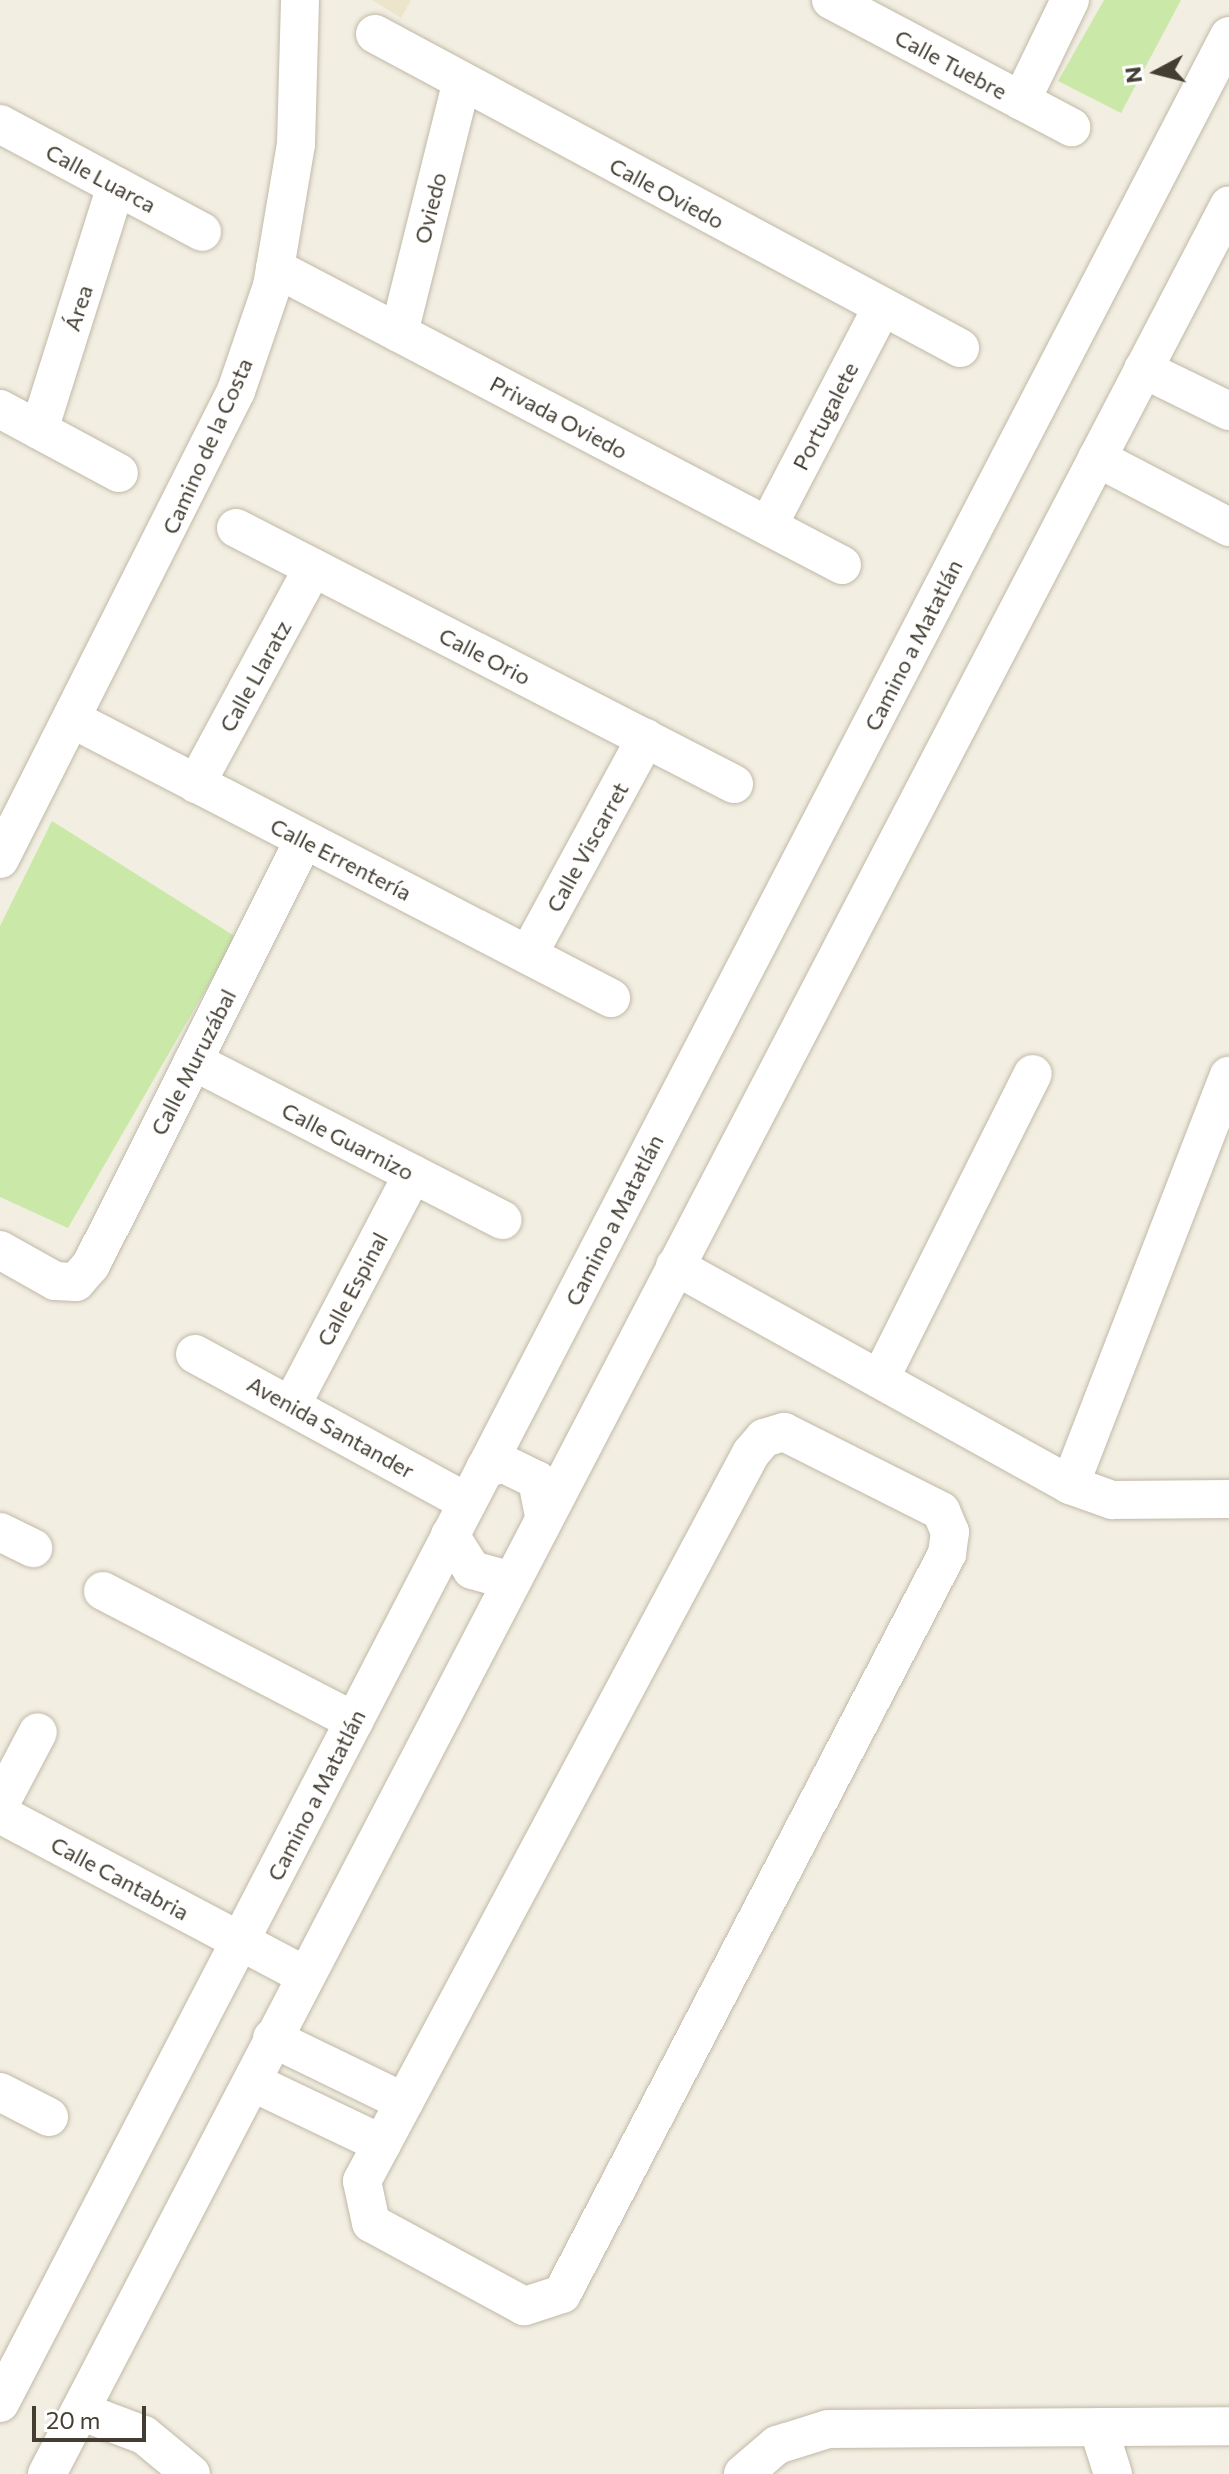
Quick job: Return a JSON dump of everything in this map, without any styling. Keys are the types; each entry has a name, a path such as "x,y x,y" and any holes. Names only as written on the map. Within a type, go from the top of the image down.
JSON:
{"street":[{"name":"Calle Tuebre","path":"831,0 1071,127"},
{"path":"1021,101 1070,0"},
{"name":"Camino de la Costa","path":"0,859 236,391 275,268 296,144 295,3"},
{"name":"Calle Oviedo","path":"375,34 461,84 960,348"},
{"name":"Camino a Matatlán","path":"0,2403 1229,36"},
{"name":"Oviedo","path":"399,333 461,84"},
{"name":"Calle Luarca","path":"0,124 202,232"},
{"name":"Área","path":"39,430 116,186"},
{"path":"47,2474 1229,205"},
{"name":"Privada Oviedo","path":"275,268 842,565"},
{"name":"Portugalete","path":"768,526 882,307"},
{"path":"1143,369 1229,411"},
{"path":"0,409 119,473"},
{"path":"1097,458 1229,527"},
{"name":"Calle Orio","path":"236,528 734,784"},
{"name":"Calle Llaratz","path":"196,784 313,568"},
{"name":"Calle Errentería","path":"72,719 611,998"},
{"name":"Calle Viscarret","path":"528,955 646,738"},
{"name":"Calle Muruzábal","path":"0,1250 55,1281 76,1282 91,1265 304,839"},
{"name":"Calle Guarnizo","path":"193,1061 502,1220"},
{"path":"880,1379 1033,1074"},
{"path":"1070,1485 1229,1076"},
{"name":"Calle Espinal","path":"292,1404 413,1174"},
{"path":"675,1266 1070,1485 1112,1500 1229,1499"},
{"name":"Avenida Santander","path":"195,1354 292,1404 459,1518"},
{"path":"784,1432 941,1511 950,1532 947,1554 562,2294 524,2306 371,2223 362,2181 404,2102 764,1438 784,1432"},
{"path":"485,1468 504,1464 537,1480 544,1517"},
{"path":"459,1518 472,1570 512,1581"},
{"path":"103,1591 354,1721"},
{"path":"0,1804 38,1732"},
{"name":"Calle Cantabria","path":"0,1814 306,1976"},
{"path":"272,2038 404,2102"},
{"path":"252,2082 382,2144"},
{"path":"0,2092 49,2117"},
{"path":"80,2411 144,2435 191,2474"},
{"path":"743,2474 777,2445 828,2429 1229,2426"},
{"path":"1098,2427 1113,2474"}],"shaded area":[{"path":"372,0 411,0 401,18"}],"green space":[{"path":"1104,0 1181,0 1121,113 1058,81"},
{"path":"52,821 236,937 68,1228 0,1197 0,926"}]}
